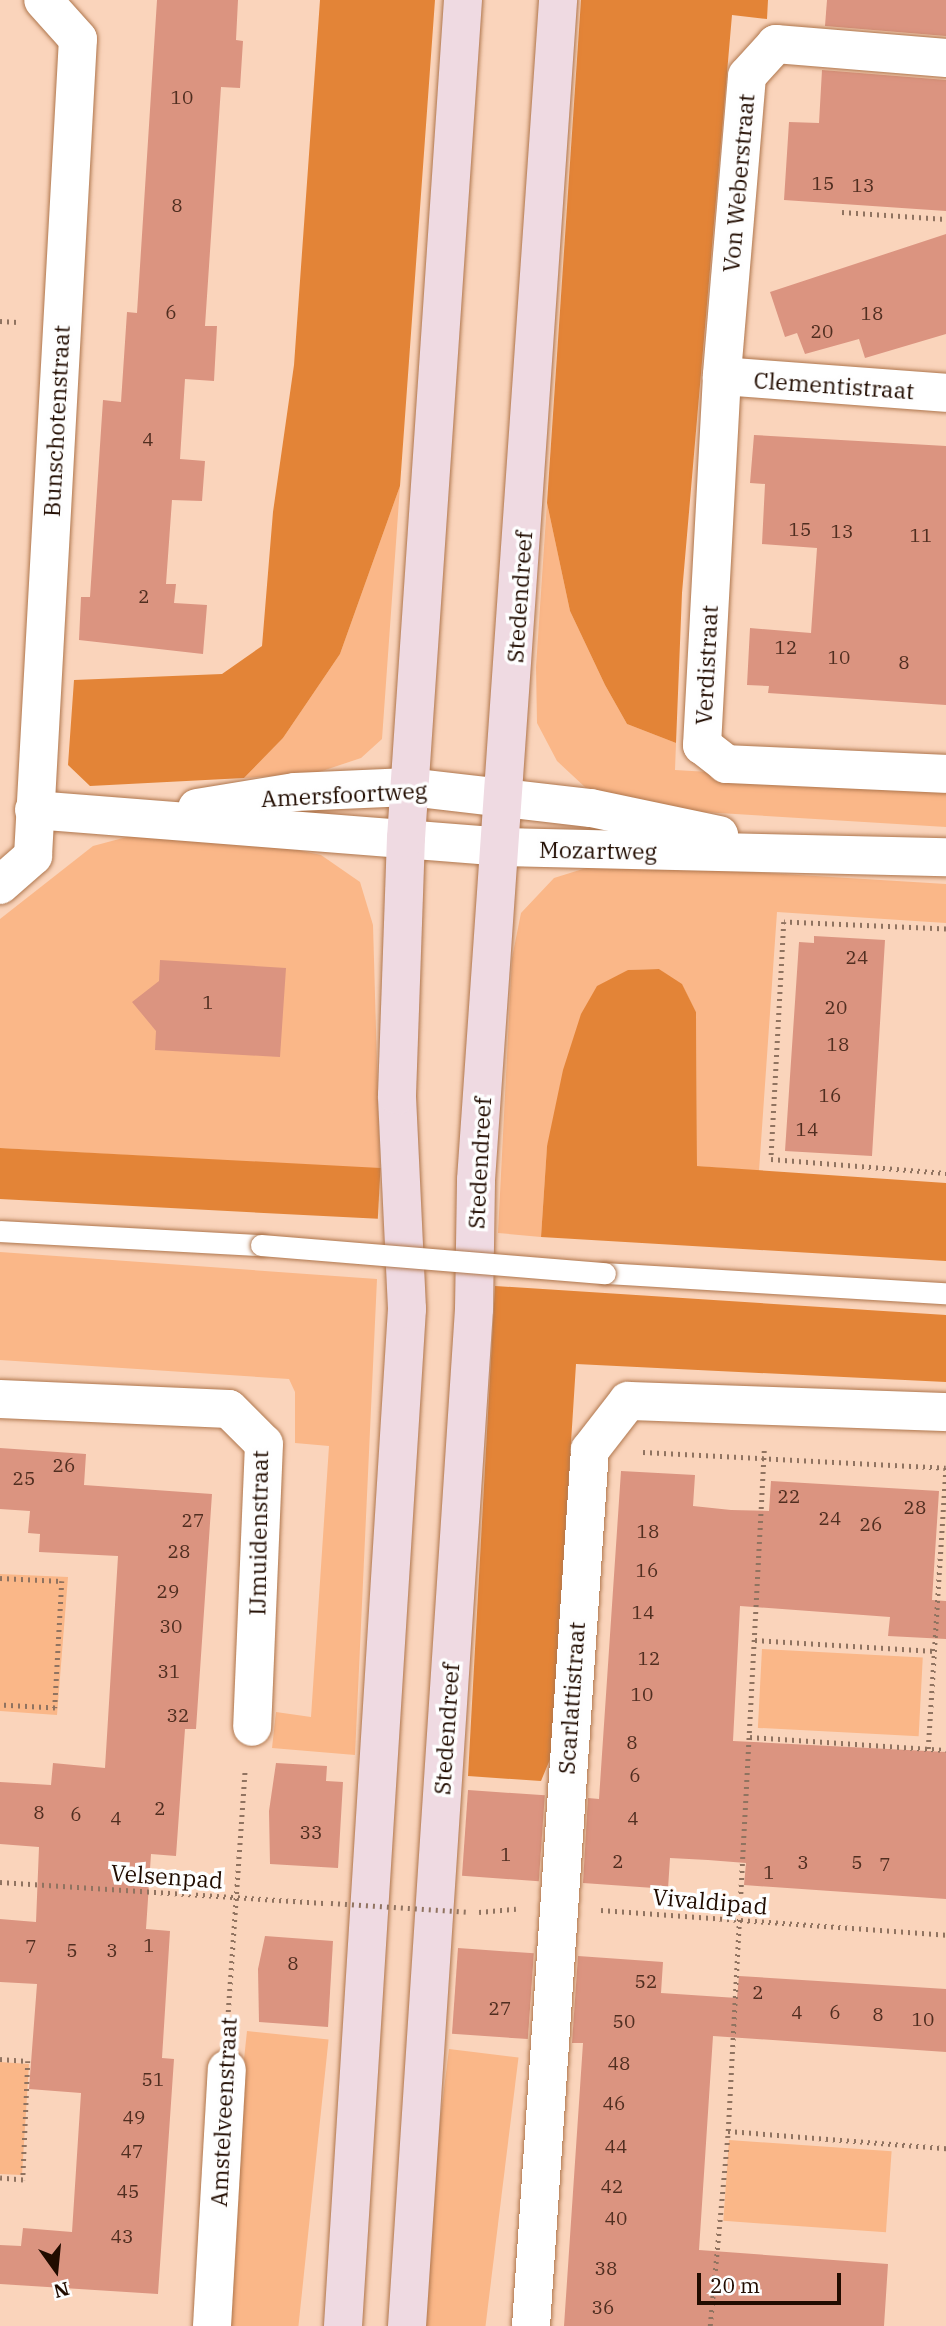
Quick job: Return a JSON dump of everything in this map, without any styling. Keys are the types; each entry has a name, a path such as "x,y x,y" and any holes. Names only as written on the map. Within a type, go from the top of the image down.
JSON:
{"main road":[{"path":"343,2326 406,1322 397,1095 407,838 463,0"},
{"name":"Stedendreef","path":"407,2326 474,1308 476,1180 558,0"}],"street":[{"name":"Bunschotenstraat","path":"0,885 33,856 78,39 43,0"},
{"name":"Von Weberstraat","path":"722,376 747,76 776,44 946,58"},
{"name":"Clementistraat","path":"722,376 946,393"},
{"name":"Verdistraat","path":"722,376 702,745 726,764 946,774"},
{"name":"Amersfoortweg","path":"144,817 295,792 410,787 504,796"},
{"name":"Mozartweg","path":"504,796 592,808 790,850"},
{"name":"Amersfoortweg","path":"34,810 407,838"},
{"name":"Mozartweg","path":"407,838 499,847 790,850 946,857"},
{"name":"IJmuidenstraat","path":"0,1399 229,1409 264,1444 252,1727"},
{"path":"590,1450 628,1401 766,1402 946,1412"},
{"name":"Scarlattistraat","path":"531,2326 556,1906 590,1450"},
{"name":"Amstelveenstraat","path":"212,2326 227,2069"}],"lane":[{"path":"0,1231 261,1245 605,1273 946,1293"}],"path":[{"path":"842,212 946,219"},
{"path":"946,929 784,922 771,1159 946,1173"},
{"path":"710,2326 728,2132 766,1402"},
{"path":"590,1450 946,1467 928,1749"},
{"path":"0,1578 62,1581 55,1708 0,1704"},
{"path":"755,1640 935,1651"},
{"path":"236,1898 244,1772 252,1727"},
{"path":"750,1737 946,1750"},
{"name":"Velsenpad","path":"0,1882 471,1912"},
{"name":"Amstelveenstraat","path":"227,2069 236,1898"},
{"name":"Vivaldipad","path":"471,1912 556,1906 946,1935"},
{"path":"0,2059 27,2061 23,2180 0,2178"},
{"path":"728,2132 946,2148"}],"shaded area":[{"path":"320,0 435,0 400,486 340,654 283,738 244,778 90,786 68,765 74,680 222,674 262,646 273,512 294,365"},
{"path":"581,0 768,0 767,19 732,15 682,593 676,743 627,724 605,685 570,611 547,503"},
{"path":"400,486 382,739 361,758 316,773 244,778 283,738 340,654"},
{"path":"547,503 570,611 605,685 627,724 676,743 675,770 946,786 946,827 637,808 586,788 557,761 537,723 536,667"},
{"path":"138,834 244,839 321,855 360,882 373,925 380,1169 0,1148 0,919 93,846"},
{"path":"602,863 946,884 946,923 777,912 759,1171 697,1166 696,1012 682,985 659,969 628,970 547,1146 541,1237 498,1233 512,958 521,913 554,878"},
{"path":"659,969 682,984 696,1012 697,1166 946,1183 946,1261 541,1237 547,1146 563,1070 581,1014 597,986 628,970"},
{"path":"0,1148 380,1168 378,1219 0,1199"},
{"path":"0,1252 377,1279 355,1755 272,1748 276,1712 311,1717 329,1446 295,1443 295,1392 289,1379 0,1360"},
{"path":"495,1286 946,1315 946,1382 576,1364 551,1757 541,1781 468,1776"},
{"path":"0,1574 68,1577 57,1715 0,1711"},
{"path":"762,1649 923,1657 919,1736 758,1728"},
{"path":"247,2031 329,2040 298,2326 216,2325"},
{"path":"449,2049 518,2058 486,2326 415,2325"},
{"path":"0,2062 29,2064 22,2175 0,2174"},
{"path":"729,2140 892,2151 886,2232 723,2221"}],"building":[{"path":"157,0 238,0 236,40 243,41 240,88 221,87 205,326 217,326 214,381 185,379 180,459 205,461 202,501 172,500 166,584 176,584 174,603 207,605 203,654 79,640 81,597 90,597 103,400 121,402 127,312 137,313"},
{"path":"827,0 946,0 946,36 825,26"},
{"path":"822,70 946,80 946,211 784,200 789,122 819,123"},
{"path":"946,234 946,334 865,358 859,339 805,354 797,333 785,337 770,292"},
{"path":"754,435 946,446 946,705 768,693 769,686 747,685 750,628 811,633 817,548 762,544 765,484 750,483"},
{"path":"814,936 885,940 872,1156 785,1151 799,942 814,943"},
{"path":"160,960 286,968 280,1057 155,1050 156,1031 132,1002 159,981"},
{"path":"0,1448 86,1454 84,1485 212,1494 196,1729 185,1729 176,1856 151,1854 146,1929 170,1931 162,2058 174,2059 158,2294 0,2284 0,2245 21,2246 23,2228 72,2232 81,2093 29,2089 37,1984 0,1982 0,1919 36,1922 39,1847 0,1844 0,1782 51,1785 53,1763 105,1768 118,1556 39,1552 40,1534 28,1533 30,1511 0,1509"},
{"path":"621,1471 695,1475 693,1506 731,1510 769,1511 771,1481 939,1491 932,1600 946,1601 946,1639 888,1636 890,1617 740,1606 733,1741 946,1752 946,1899 744,1885 746,1863 670,1858 668,1889 583,1883 588,1798 599,1799"},
{"path":"276,1763 327,1766 326,1781 343,1782 338,1868 270,1864 269,1811"},
{"path":"468,1790 545,1795 539,1881 462,1876"},
{"path":"265,1936 333,1941 328,2027 259,2022 258,1969"},
{"path":"458,1948 534,1953 528,2039 452,2034"},
{"path":"578,1956 663,1962 661,1993 737,1998 739,1976 946,1989 946,2052 713,2036 699,2250 888,2264 884,2326 564,2326 583,2043 572,2043"}]}
